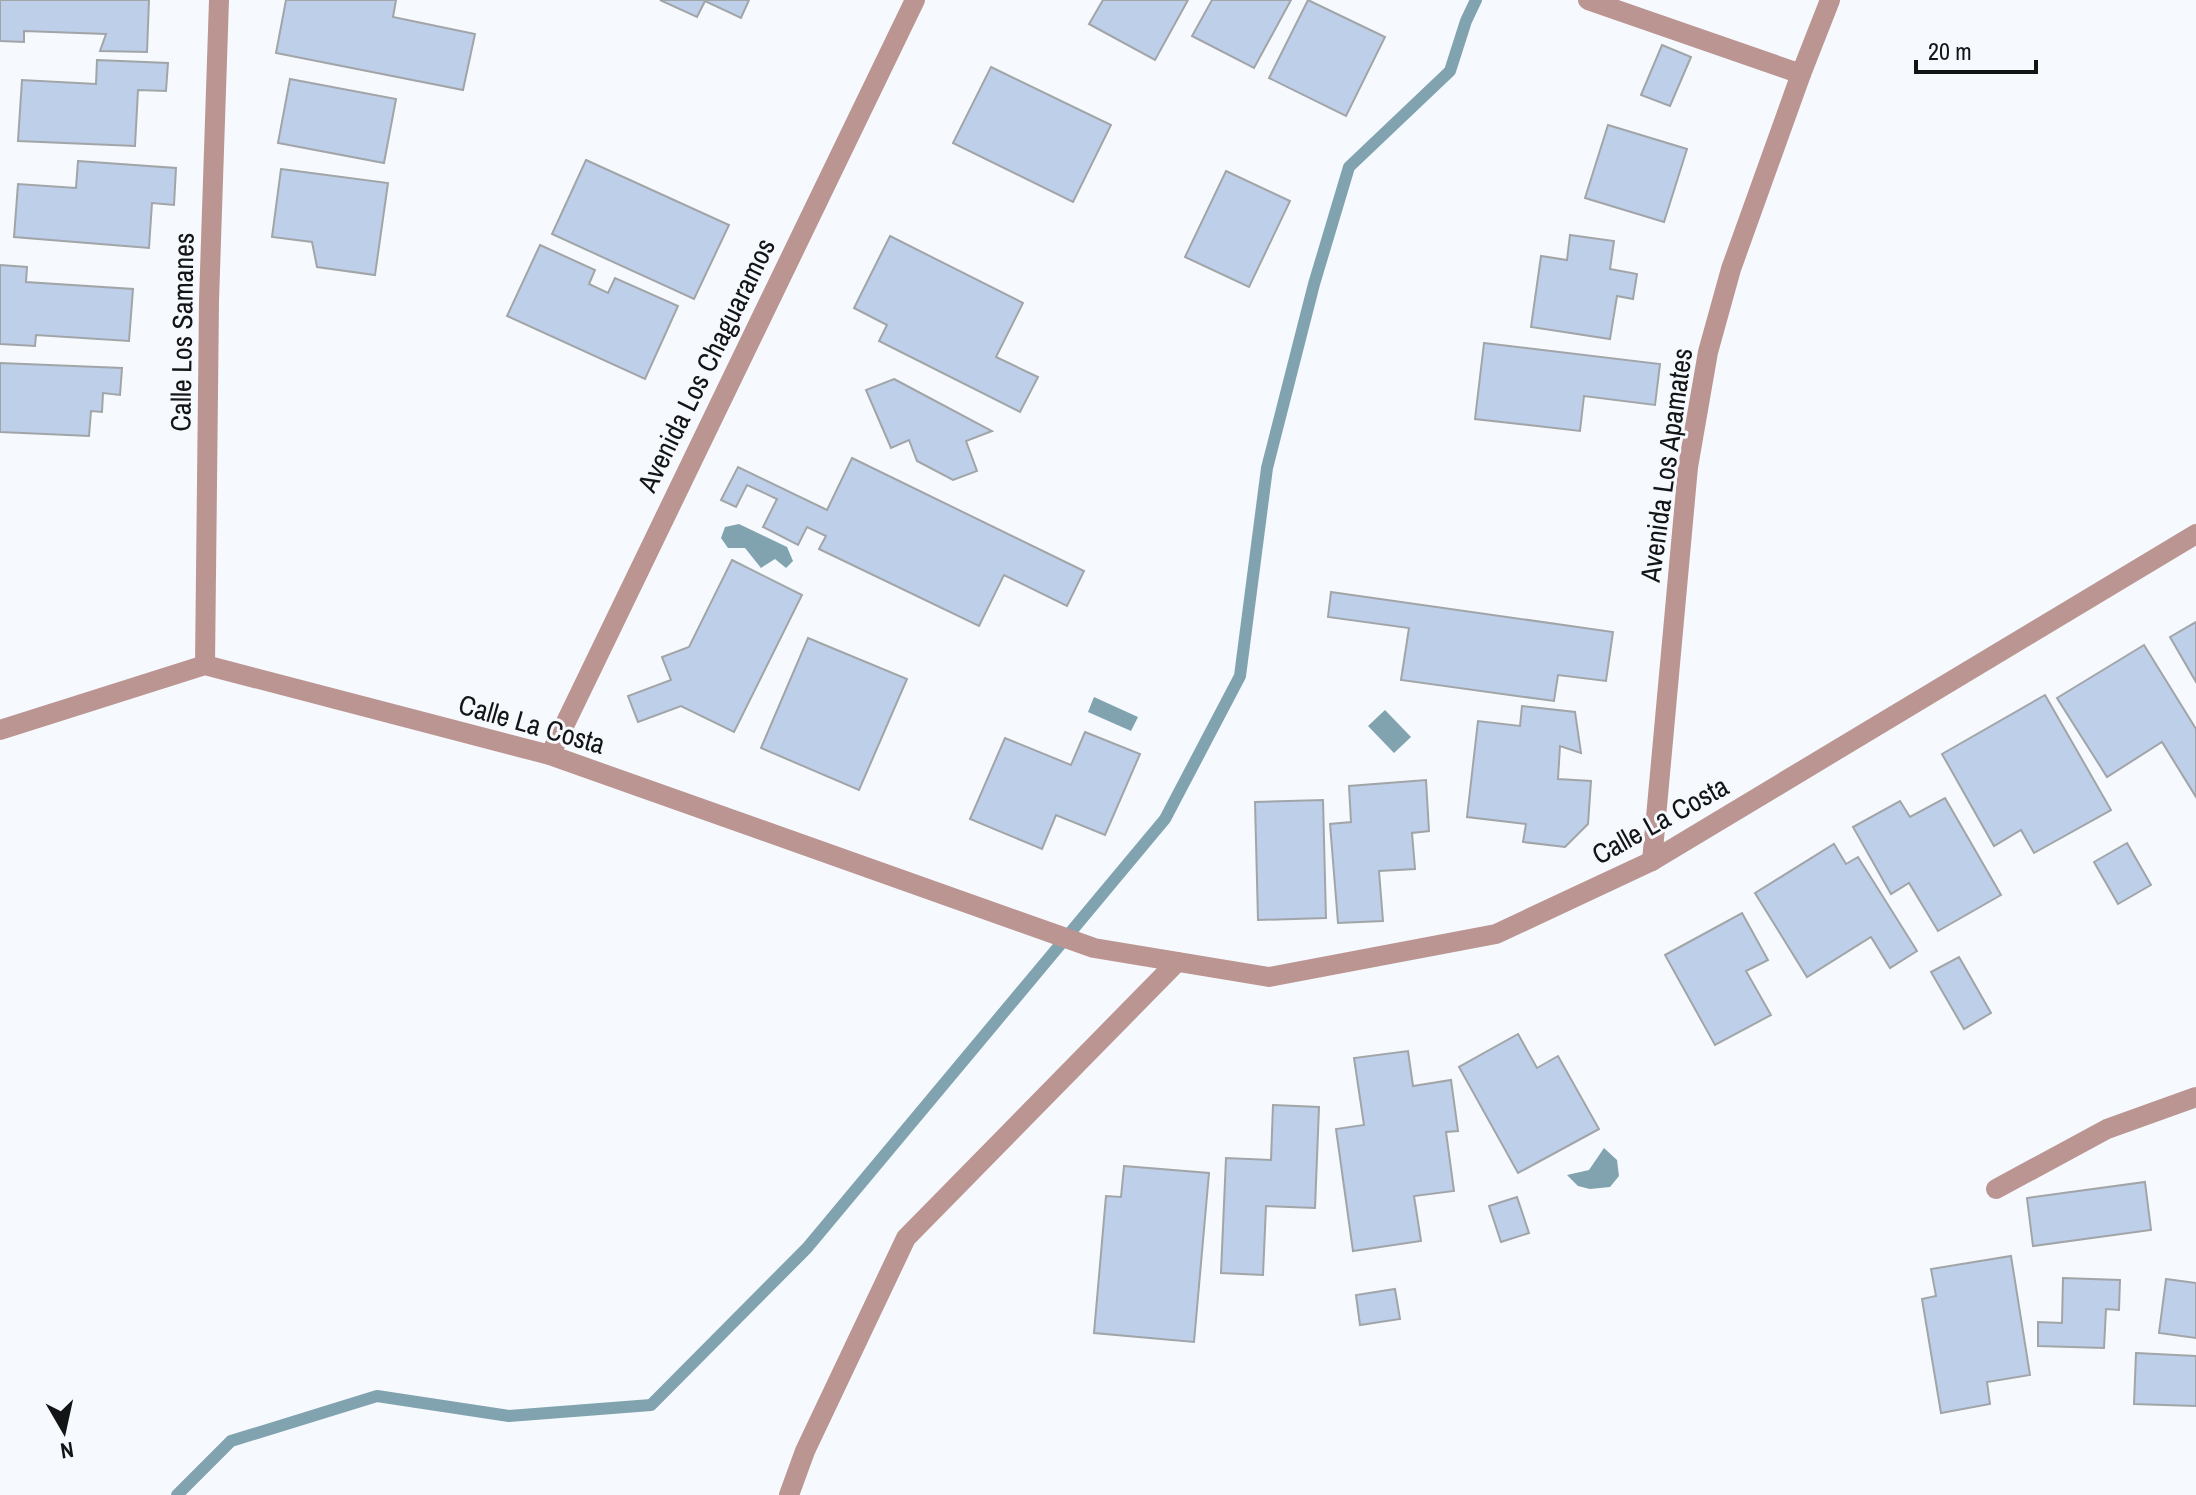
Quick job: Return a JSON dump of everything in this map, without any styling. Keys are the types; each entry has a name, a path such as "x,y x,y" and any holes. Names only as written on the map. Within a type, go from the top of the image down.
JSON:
{"street":[{"name":"Calle Los Samanes","path":"205,665 209,301 219,0"},
{"name":"Avenida Los Chaguaramos","path":"550,755 915,0"},
{"path":"1588,0 1801,74"},
{"name":"Avenida Los Apamates","path":"1652,861 1688,467 1697,405 1731,269 1830,0"},
{"name":"Calle La Costa","path":"205,665 550,755 1094,948 1269,977 1496,934 1652,861 2196,534"},
{"path":"0,730 205,665"},
{"path":"789,1495 805,1451 906,1238 1177,962"},
{"path":"1996,1189 2107,1129 2196,1097"}],"water":[{"path":"739,524 787,547 793,561 786,568 775,559 761,568 745,548 728,548 721,538 725,527"},
{"path":"1094,697 1138,717 1131,731 1088,712"},
{"path":"1385,710 1411,737 1394,753 1368,726"},
{"path":"1604,1148 1617,1160 1619,1176 1610,1187 1590,1189 1578,1186 1567,1175 1589,1170"}],"building":[{"path":"0,0 149,0 147,52 100,51 106,34 24,31 24,42 0,41"},
{"path":"286,0 396,0 393,17 475,34 463,90 276,53"},
{"path":"660,0 749,0 741,18 705,1 697,17"},
{"path":"1103,0 1188,0 1155,60 1089,24"},
{"path":"1212,0 1291,0 1254,68 1192,36"},
{"path":"1308,0 1385,37 1346,116 1269,78"},
{"path":"1662,45 1691,57 1670,106 1641,95"},
{"path":"97,60 168,63 166,91 138,90 135,146 18,141 22,80 96,84"},
{"path":"991,67 1111,125 1073,202 953,143"},
{"path":"290,79 396,99 384,163 278,143"},
{"path":"1608,125 1687,149 1664,222 1585,198"},
{"path":"586,160 729,225 694,299 552,234"},
{"path":"78,161 176,168 174,205 152,203 149,248 14,237 18,184 76,188"},
{"path":"281,169 388,183 375,275 317,267 312,242 272,237"},
{"path":"1226,171 1290,201 1249,287 1185,257"},
{"path":"1570,235 1614,241 1610,269 1637,274 1633,299 1617,296 1610,339 1531,327 1541,256 1567,260"},
{"path":"890,236 1023,303 996,357 1038,377 1020,412 879,341 887,325 854,308"},
{"path":"540,245 595,270 589,284 608,293 615,278 678,306 645,379 507,316"},
{"path":"0,265 27,267 26,282 133,289 129,341 36,335 35,346 0,344"},
{"path":"1484,343 1660,364 1655,405 1584,396 1580,431 1475,419"},
{"path":"0,363 122,368 120,395 103,393 102,412 91,411 89,436 0,432"},
{"path":"894,379 992,431 966,441 977,471 953,480 917,461 909,440 891,448 866,390"},
{"path":"852,458 1084,571 1067,606 1004,575 979,626 819,549 826,536 807,527 798,545 763,527 777,499 747,485 736,507 721,500 738,467 827,510"},
{"path":"732,560 802,595 734,732 681,706 638,722 628,696 671,680 662,657 689,647"},
{"path":"1331,592 1613,632 1606,681 1558,675 1554,701 1401,680 1409,628 1328,617"},
{"path":"2196,622 2196,682 2170,637"},
{"path":"808,638 907,679 859,790 761,748"},
{"path":"2144,645 2196,729 2196,797 2162,742 2107,777 2057,698"},
{"path":"2045,695 2111,810 2034,853 2021,830 1994,846 1942,754"},
{"path":"1522,706 1575,712 1581,753 1560,746 1558,779 1591,781 1588,824 1565,847 1523,842 1526,824 1467,817 1478,721 1520,726"},
{"path":"1085,732 1140,754 1105,835 1056,815 1042,849 970,819 1005,738 1071,765"},
{"path":"1426,780 1429,831 1412,833 1415,869 1379,871 1383,921 1338,923 1330,824 1351,822 1349,786"},
{"path":"1945,798 2001,895 1938,931 1909,883 1891,894 1853,827 1900,801 1910,817"},
{"path":"1323,800 1326,918 1258,920 1255,802"},
{"path":"2127,843 2151,885 2118,904 2094,862"},
{"path":"1834,844 1846,864 1858,857 1917,951 1890,968 1871,937 1807,977 1755,893"},
{"path":"1742,913 1768,960 1746,971 1771,1015 1715,1045 1665,955"},
{"path":"1959,957 1991,1013 1964,1029 1931,972"},
{"path":"1518,1034 1537,1068 1558,1056 1599,1129 1518,1173 1459,1067"},
{"path":"1408,1051 1413,1086 1451,1080 1458,1131 1446,1132 1454,1191 1414,1196 1421,1241 1353,1251 1336,1129 1364,1125 1354,1058"},
{"path":"1273,1105 1319,1107 1315,1208 1266,1206 1263,1275 1221,1273 1226,1158 1271,1160"},
{"path":"1124,1166 1209,1173 1194,1342 1094,1333 1106,1196 1121,1197"},
{"path":"2145,1182 2151,1230 2033,1246 2027,1198"},
{"path":"1517,1197 1529,1233 1501,1242 1489,1206"},
{"path":"2011,1256 2030,1375 1987,1382 1990,1404 1941,1413 1922,1299 1936,1296 1931,1269"},
{"path":"2063,1278 2120,1280 2119,1310 2106,1309 2104,1348 2038,1346 2038,1322 2062,1323"},
{"path":"2166,1279 2196,1283 2196,1338 2159,1333"},
{"path":"1395,1289 1400,1319 1360,1325 1356,1295"},
{"path":"2136,1353 2196,1356 2196,1406 2134,1404"}],"waterway":[{"path":"177,1495 231,1441 377,1396 509,1416 651,1405 807,1248 1165,819 1240,676 1267,468 1314,284 1349,167 1450,71 1476,0"}]}
